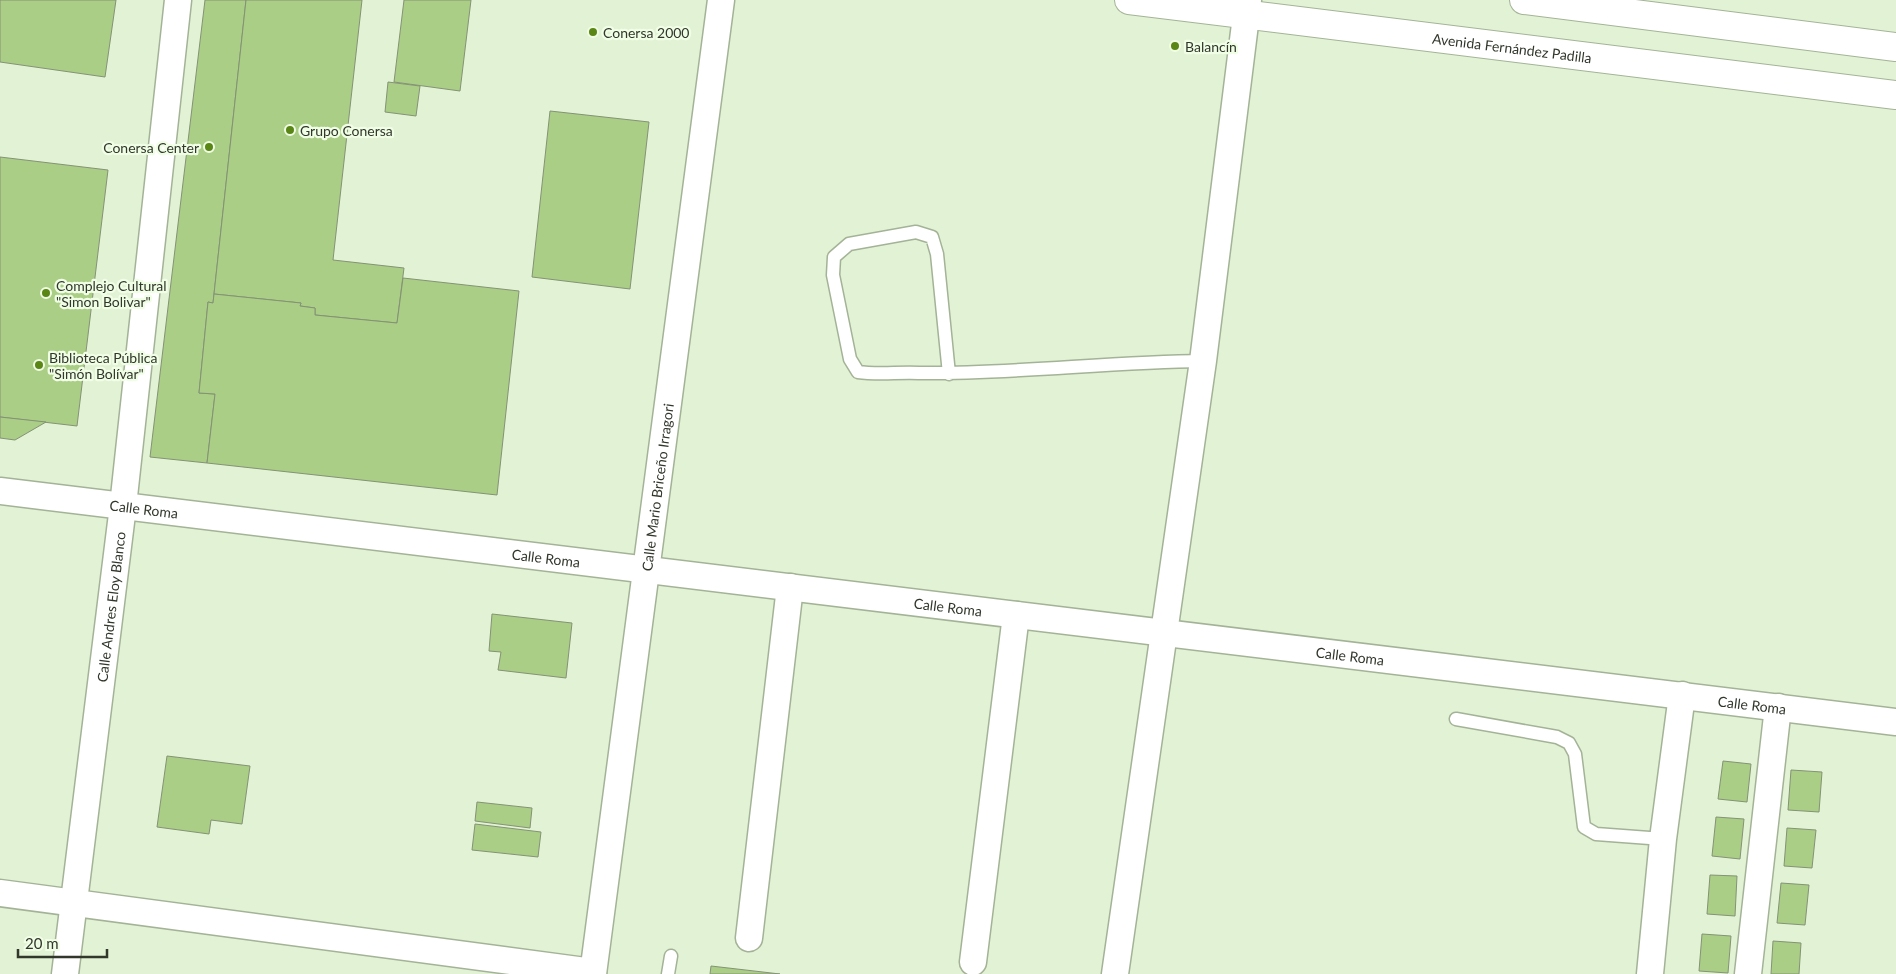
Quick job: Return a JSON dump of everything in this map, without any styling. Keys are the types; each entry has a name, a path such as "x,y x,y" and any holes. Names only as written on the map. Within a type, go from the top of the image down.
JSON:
{"main road":[{"name":"Avenida Fernández Padilla","path":"1129,0 1248,7 1896,95"},
{"path":"1524,0 1896,47"}],"street":[{"name":"Calle Andres Eloy Blanco","path":"65,974 123,506 178,0"},
{"name":"Calle Mario Briceño Irragori","path":"593,973 648,570 722,0"},
{"path":"1115,974 1203,361 1248,7"},
{"name":"Calle Roma","path":"0,492 1896,722"},
{"path":"749,938 790,587"},
{"path":"973,962 1016,615"},
{"path":"1650,974 1663,839 1682,695"},
{"path":"1748,974 1778,707"},
{"path":"0,893 593,973"}],"lane":[{"path":"949,374 937,254 932,237 916,232 850,244 834,257 833,275 850,358 858,372 873,374 949,374 1149,362 1203,361"},
{"path":"1456,719 1557,737 1569,743 1575,754 1584,827 1596,834 1663,839"},
{"path":"668,974 671,956"}],"building":[{"path":"0,0 116,0 105,77 0,62"},
{"name":"Conersa Center","path":"205,0 246,0 213,303 208,302 199,393 215,394 207,463 150,457"},
{"name":"Grupo Conersa","path":"246,0 362,0 333,260 404,268 397,323 315,315 315,308 300,306 301,303 214,294"},
{"path":"404,0 471,0 460,91 394,82"},
{"path":"388,82 420,86 416,116 385,112"},
{"path":"550,111 649,122 630,289 532,277"},
{"name":"Complejo Cultural \"Simon Bolivar\"","path":"0,157 108,170 77,426 0,417"},
{"path":"403,278 519,291 497,495 207,463 215,394 199,393 208,302 213,303 214,294 301,303 300,306 315,308 315,315 397,323"},
{"path":"0,417 46,422 15,440 0,438"},
{"path":"492,614 572,623 566,678 498,670 501,652 489,651"},
{"path":"167,756 250,766 242,824 211,820 209,834 157,827"},
{"path":"1723,761 1751,764 1747,802 1718,799"},
{"path":"1791,770 1822,772 1819,812 1788,810"},
{"path":"477,802 532,808 530,828 475,821"},
{"path":"1716,817 1744,819 1740,859 1712,856"},
{"path":"475,824 541,832 538,857 472,850"},
{"path":"1787,828 1816,830 1812,868 1784,866"},
{"path":"1710,875 1737,876 1735,916 1707,914"},
{"path":"1781,883 1809,885 1805,925 1777,923"},
{"path":"1702,934 1731,936 1728,973 1699,971"},
{"path":"1773,941 1801,943 1799,974 1771,974"},
{"path":"711,966 780,974 710,974"}],"place":[{"name":"Conersa 2000","path":"593,32"},
{"name":"Balancín","path":"1175,46"},
{"name":"Grupo Conersa","path":"290,130"},
{"name":"Conersa Center","path":"209,147"},
{"name":"Complejo Cultural \"Simon Bolivar\"","path":"46,293"},
{"name":"Biblioteca Pública \"Simón Bolívar\"","path":"39,365"}]}
